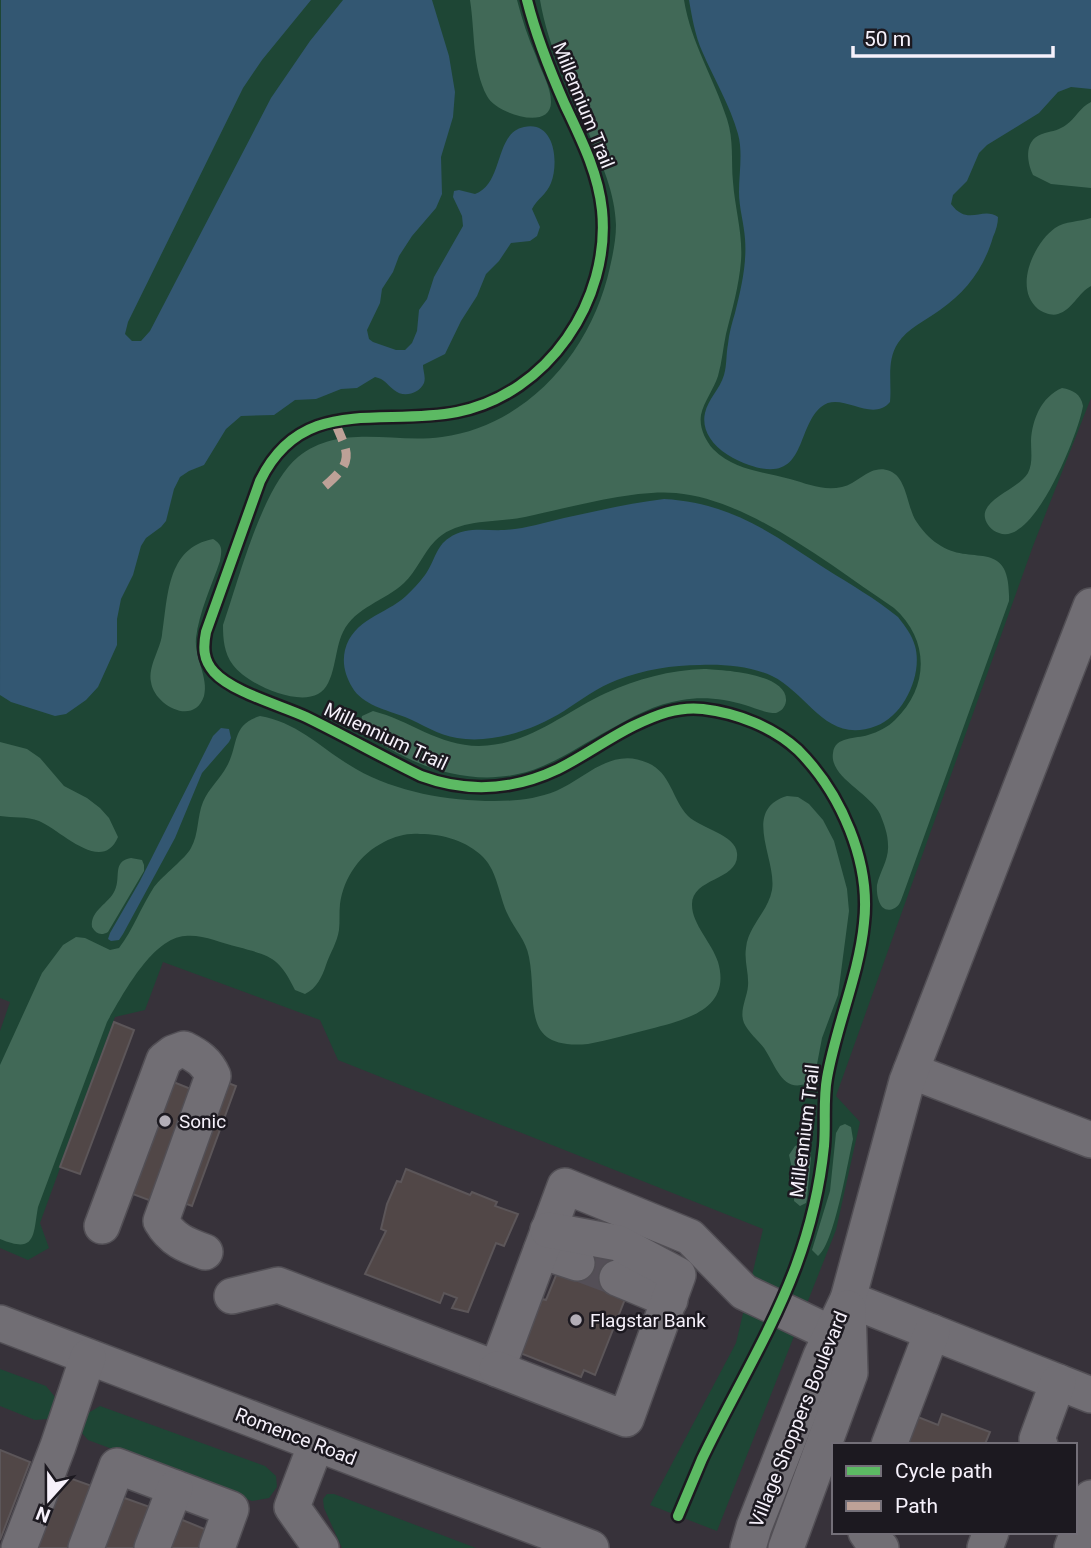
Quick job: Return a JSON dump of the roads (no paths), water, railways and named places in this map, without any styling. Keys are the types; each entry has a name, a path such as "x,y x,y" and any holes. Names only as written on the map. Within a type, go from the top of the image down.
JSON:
{"street":[{"path":"1087,629 911,1072 848,1299 1091,1395"},
{"path":"102,1226 164,1060 184,1049 209,1066 212,1076 161,1221 168,1233 179,1242 205,1252"},
{"path":"911,1072 1091,1139"},
{"path":"497,1369 565,1186 690,1237 744,1292 832,1334"},
{"path":"544,1240 577,1263"},
{"path":"232,1296 278,1285 626,1419 678,1275 618,1243 544,1240"},
{"path":"617,1278 670,1300"},
{"name":"Village Shoppers Boulevard","path":"748,1548 758,1515 848,1299"},
{"name":"Village Shoppers Boulevard","path":"786,1548 850,1373 848,1299"},
{"name":"Romence Road","path":"0,1323 592,1548"},
{"path":"890,1443 932,1332"},
{"path":"19,1548 88,1357"},
{"path":"1036,1443 1058,1382"},
{"path":"316,1444 292,1507 321,1548"},
{"path":"86,1548 117,1466 231,1509 217,1548"},
{"path":"152,1548 175,1488"},
{"path":"1072,1548 1091,1498"},
{"path":"867,1534 875,1545 881,1548"}],"water":[{"path":"1,0 311,0 243,88 128,322 125,334 132,341 141,341 150,331 271,98 310,41 343,0 432,0 449,56 455,92 453,117 441,157 442,194 436,208 399,256 382,289 380,303 367,330 369,339 396,350 405,350 412,343 417,331 419,310 463,226 462,216 453,197 454,191 475,194 484,188 491,180 503,148 514,131 524,127 542,130 552,145 555,165 551,183 532,209 540,227 537,236 530,241 511,243 486,274 445,354 423,365 425,381 422,387 410,394 402,394 375,377 357,388 341,389 316,399 295,400 274,415 241,416 226,429 204,465 180,477 166,521 146,538 141,546 133,575 121,599 117,619 117,645 98,687 86,700 66,714 55,716 11,702 0,695"},
{"path":"689,0 1091,0 1091,89 1071,87 1058,92 1039,113 987,145 979,153 967,181 953,195 951,204 963,214 992,214 998,217 997,227 979,269 958,295 912,329 898,343 891,364 890,402 874,410 838,402 821,407 807,428 797,452 781,467 768,469 733,458 713,443 705,426 704,416 725,371 729,336 743,276 745,248 739,198 741,156 738,134 700,45"},
{"path":"664,499 710,507 750,522 787,543 898,617 912,638 917,657 914,681 903,704 895,713 876,726 859,730 844,729 819,715 785,684 772,676 736,666 690,665 627,676 603,686 552,718 526,729 498,737 470,739 443,734 376,706 362,698 352,687 344,664 345,650 355,631 406,596 425,575 441,545 455,534 469,530 519,528"},
{"path":"221,728 229,729 229,742 202,773 175,838 123,934 119,940 111,941 108,939 110,933 140,881 213,736"}],"tunnel":[{"path":"577,1263 617,1278"}],"place":[{"name":"Sonic","path":"165,1121"},
{"name":"Flagstar Bank","path":"576,1320"}]}
